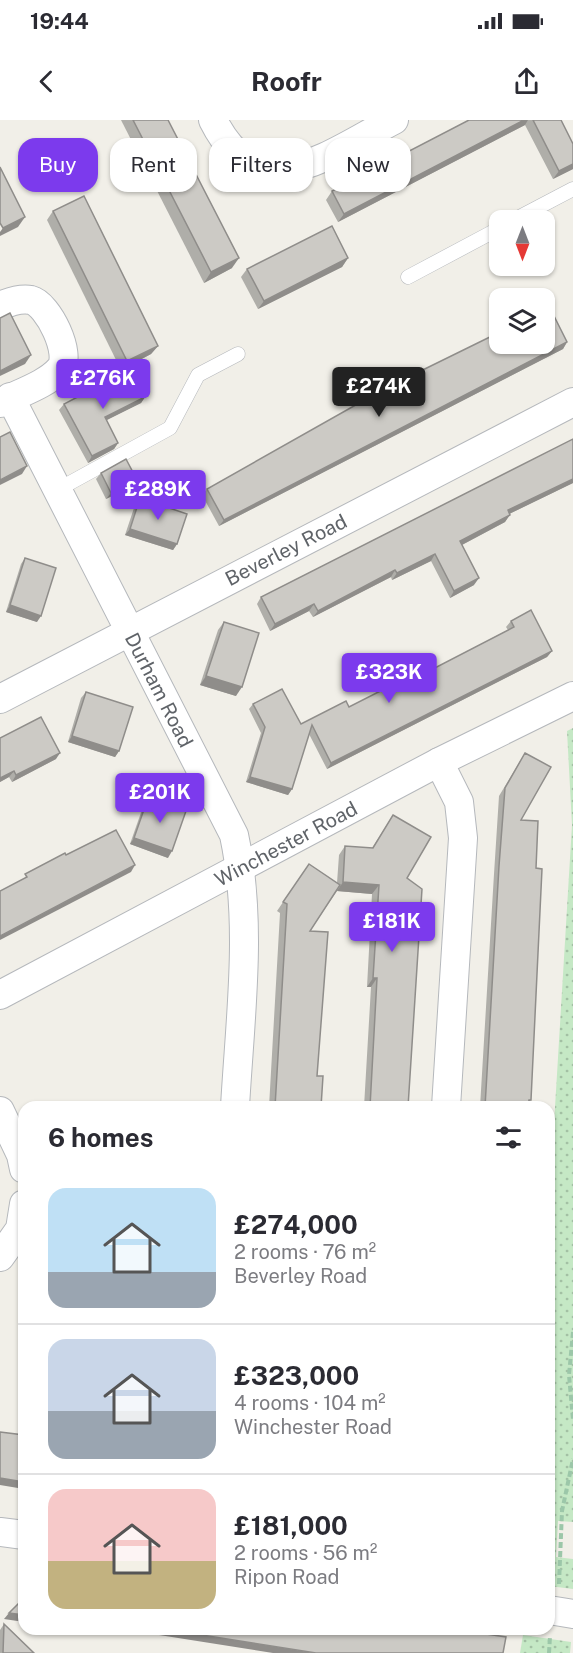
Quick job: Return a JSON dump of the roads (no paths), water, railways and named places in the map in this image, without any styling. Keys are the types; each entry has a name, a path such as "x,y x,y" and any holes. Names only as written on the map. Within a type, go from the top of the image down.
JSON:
{"street":[{"path":"213,120 221,136 249,162 267,169 289,170 312,162 394,120"},
{"name":"Durham Road","path":"0,306 20,300 33,300 43,306 64,348 66,360 62,368 5,400 57,490 234,835 241,868 245,931 235,1101"},
{"name":"Beverley Road","path":"0,699 573,402"},
{"name":"Winchester Road","path":"0,995 439,762 573,696"},
{"path":"439,762 459,802 463,838 446,1101"},
{"path":"0,1111 18,1149"},
{"path":"0,1257 18,1232"},
{"path":"0,1532 18,1534"}],"lane":[{"path":"533,210 573,189"},
{"path":"408,277 489,234"},
{"path":"57,490 170,428 198,375 238,354"}]}
